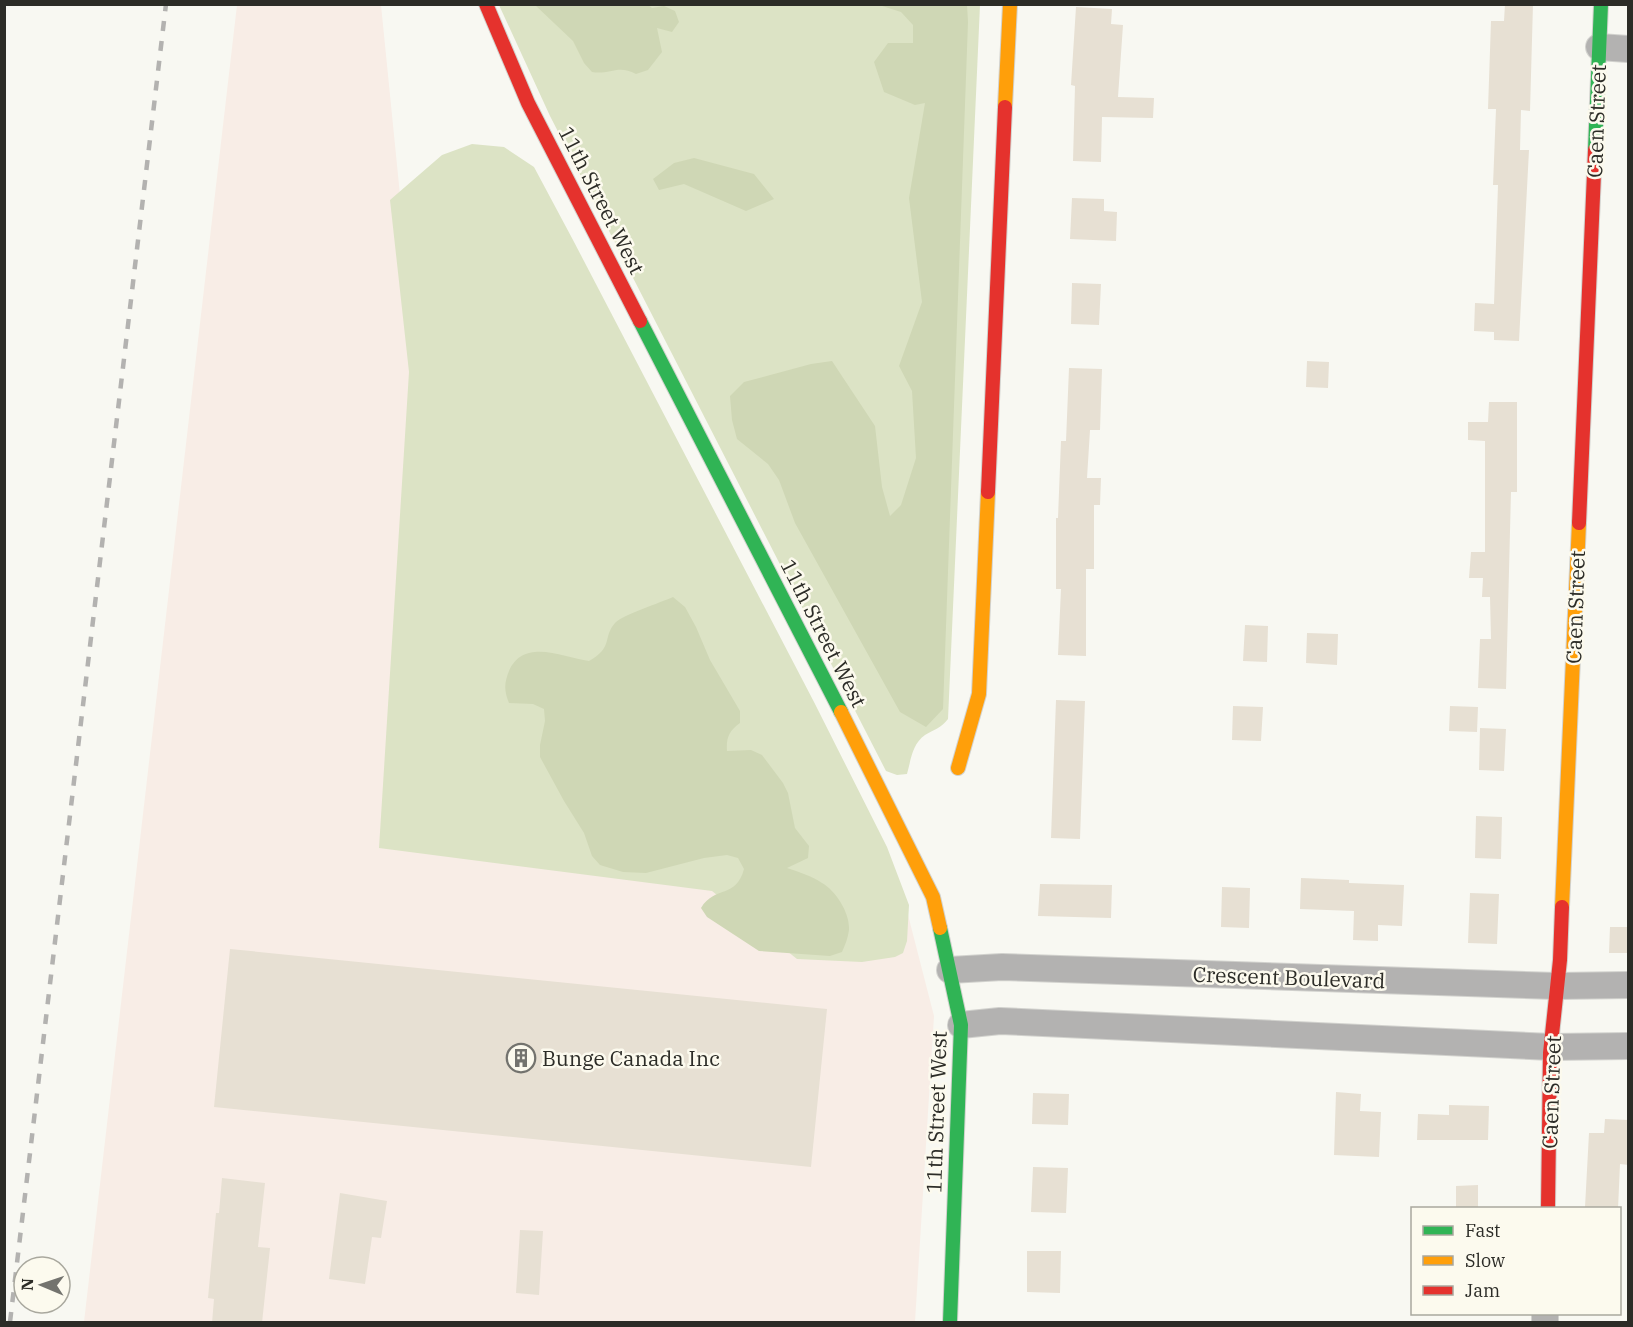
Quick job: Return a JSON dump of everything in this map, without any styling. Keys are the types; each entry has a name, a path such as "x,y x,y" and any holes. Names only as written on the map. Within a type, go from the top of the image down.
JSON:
{"street":[{"name":"11th Street West","path":"486,4 528,103 908,842 933,897 961,1025 950,1323"},
{"path":"958,768 979,694 1010,4"},
{"name":"Caen Street","path":"1548,1207 1551,1047 1561,948 1601,4"},
{"path":"1599,47 1629,49"},
{"name":"Crescent Boulevard","path":"950,970 1002,967 1556,986 1629,985"},
{"path":"961,1025 1000,1021 1551,1047 1629,1046"}],"shaded area":[{"path":"237,5 381,5 418,375 907,911 934,1016 915,1322 84,1322"}],"green space":[{"path":"647,4 652,8 664,6 675,11 679,22 672,32 657,28 662,52 648,70 636,74 624,70 592,72 584,63 573,41 535,5"},
{"path":"499,5 980,5 948,719 917,743 907,774 897,775 886,771 550,116"},
{"path":"879,5 967,5 943,709 926,727 900,712 795,523 779,480 768,464 737,439 732,420 730,396 744,382 811,364 832,361 875,426 882,487 890,516 901,505 916,458 912,391 899,366 922,302 909,198 925,103 915,105 884,92 874,62 888,43 913,43 913,25 901,12"},
{"path":"472,144 504,147 534,167 573,240 887,847 909,905 907,941 903,953 895,957 862,962 797,959 712,891 379,848 409,372 390,200 442,155"},
{"path":"694,158 754,174 774,199 746,211 684,184 659,190 653,179 674,163"},
{"path":"673,597 685,607 710,660 740,711 740,723 729,735 727,751 751,750 762,755 788,793 795,828 809,846 808,858 787,868 810,876 827,887 845,910 849,930 842,952 830,956 759,951 707,917 701,908 712,896 736,885 740,878 744,869 738,858 727,855 704,858 646,873 623,872 600,865 592,856 584,833 540,757 545,721 544,709 533,704 509,703 505,687 507,675 516,661 524,655 545,652 589,661 605,647 615,623 634,612"}],"building":[{"path":"1505,4 1533,4 1530,111 1521,110 1520,150 1529,150 1519,341 1494,340 1494,332 1474,331 1475,303 1494,304 1498,185 1493,185 1496,109 1488,109 1491,21 1504,21"},
{"path":"1076,7 1112,9 1111,24 1123,25 1118,97 1154,98 1153,118 1102,117 1101,162 1073,161 1075,86 1071,85"},
{"path":"1072,198 1104,199 1104,211 1117,212 1116,241 1070,239"},
{"path":"1072,283 1101,284 1099,325 1071,324"},
{"path":"1307,361 1329,362 1328,388 1306,387"},
{"path":"1069,368 1102,369 1100,430 1090,430 1087,478 1101,478 1100,505 1094,505 1094,569 1086,569 1086,656 1058,655 1061,589 1056,589 1056,518 1058,518 1061,441 1066,441"},
{"path":"1489,402 1517,402 1517,492 1511,492 1506,689 1478,688 1480,639 1491,639 1490,597 1482,597 1483,578 1469,578 1471,552 1485,552 1485,441 1468,440 1468,422 1488,422"},
{"path":"1245,625 1268,626 1267,662 1243,661"},
{"path":"1307,633 1338,634 1337,665 1306,663"},
{"path":"1056,700 1085,701 1080,839 1051,838"},
{"path":"1233,706 1263,707 1261,741 1232,740"},
{"path":"1450,706 1478,707 1477,732 1449,731"},
{"path":"1480,728 1506,729 1504,771 1479,770"},
{"path":"1476,816 1502,817 1501,859 1475,858"},
{"path":"1301,878 1404,885 1402,926 1378,925 1378,941 1353,940 1354,911 1300,909"},
{"path":"1040,884 1112,885 1111,918 1038,916"},
{"path":"1222,887 1250,888 1249,928 1221,927"},
{"path":"1470,893 1499,894 1497,944 1468,943"},
{"path":"1610,927 1629,927 1629,953 1609,953"},
{"name":"Bunge Canada Inc","path":"230,949 827,1009 811,1167 214,1107"},
{"path":"1336,1092 1361,1094 1360,1111 1381,1112 1379,1157 1334,1155"},
{"path":"1033,1093 1069,1094 1068,1125 1032,1124"},
{"path":"1449,1105 1489,1106 1488,1140 1417,1140 1418,1114 1449,1115"},
{"path":"1605,1119 1629,1120 1629,1165 1620,1164 1618,1207 1585,1207 1589,1133 1604,1133"},
{"path":"1033,1167 1068,1168 1066,1213 1031,1212"},
{"path":"222,1178 265,1183 258,1247 270,1248 262,1323 212,1323 214,1299 208,1298 216,1213 219,1213"},
{"path":"1478,1185 1478,1207 1456,1207 1456,1186"},
{"path":"340,1193 387,1201 381,1238 372,1237 365,1284 329,1279"},
{"path":"520,1230 543,1231 539,1295 516,1293"},
{"path":"1027,1251 1061,1251 1060,1293 1027,1292"}],"railway":[{"path":"10,1322 166,4"}],"traffic: fast":[{"path":"1595,150 1601,4"},
{"path":"640,321 841,712"},
{"path":"940,928 961,1025 950,1322"}],"traffic: slow":[{"path":"1005,107 1010,4"},
{"path":"958,768 979,694 988,492"},
{"path":"1562,907 1579,523"},
{"path":"841,712 933,897 940,928"}],"traffic: jam":[{"path":"486,4 528,103 640,321"},
{"path":"988,492 1005,107"},
{"path":"1579,523 1595,150"},
{"path":"1548,1207 1550,1053 1560,960 1562,907"}],"place":[{"name":"Bunge Canada Inc","path":"521,1058"}]}
